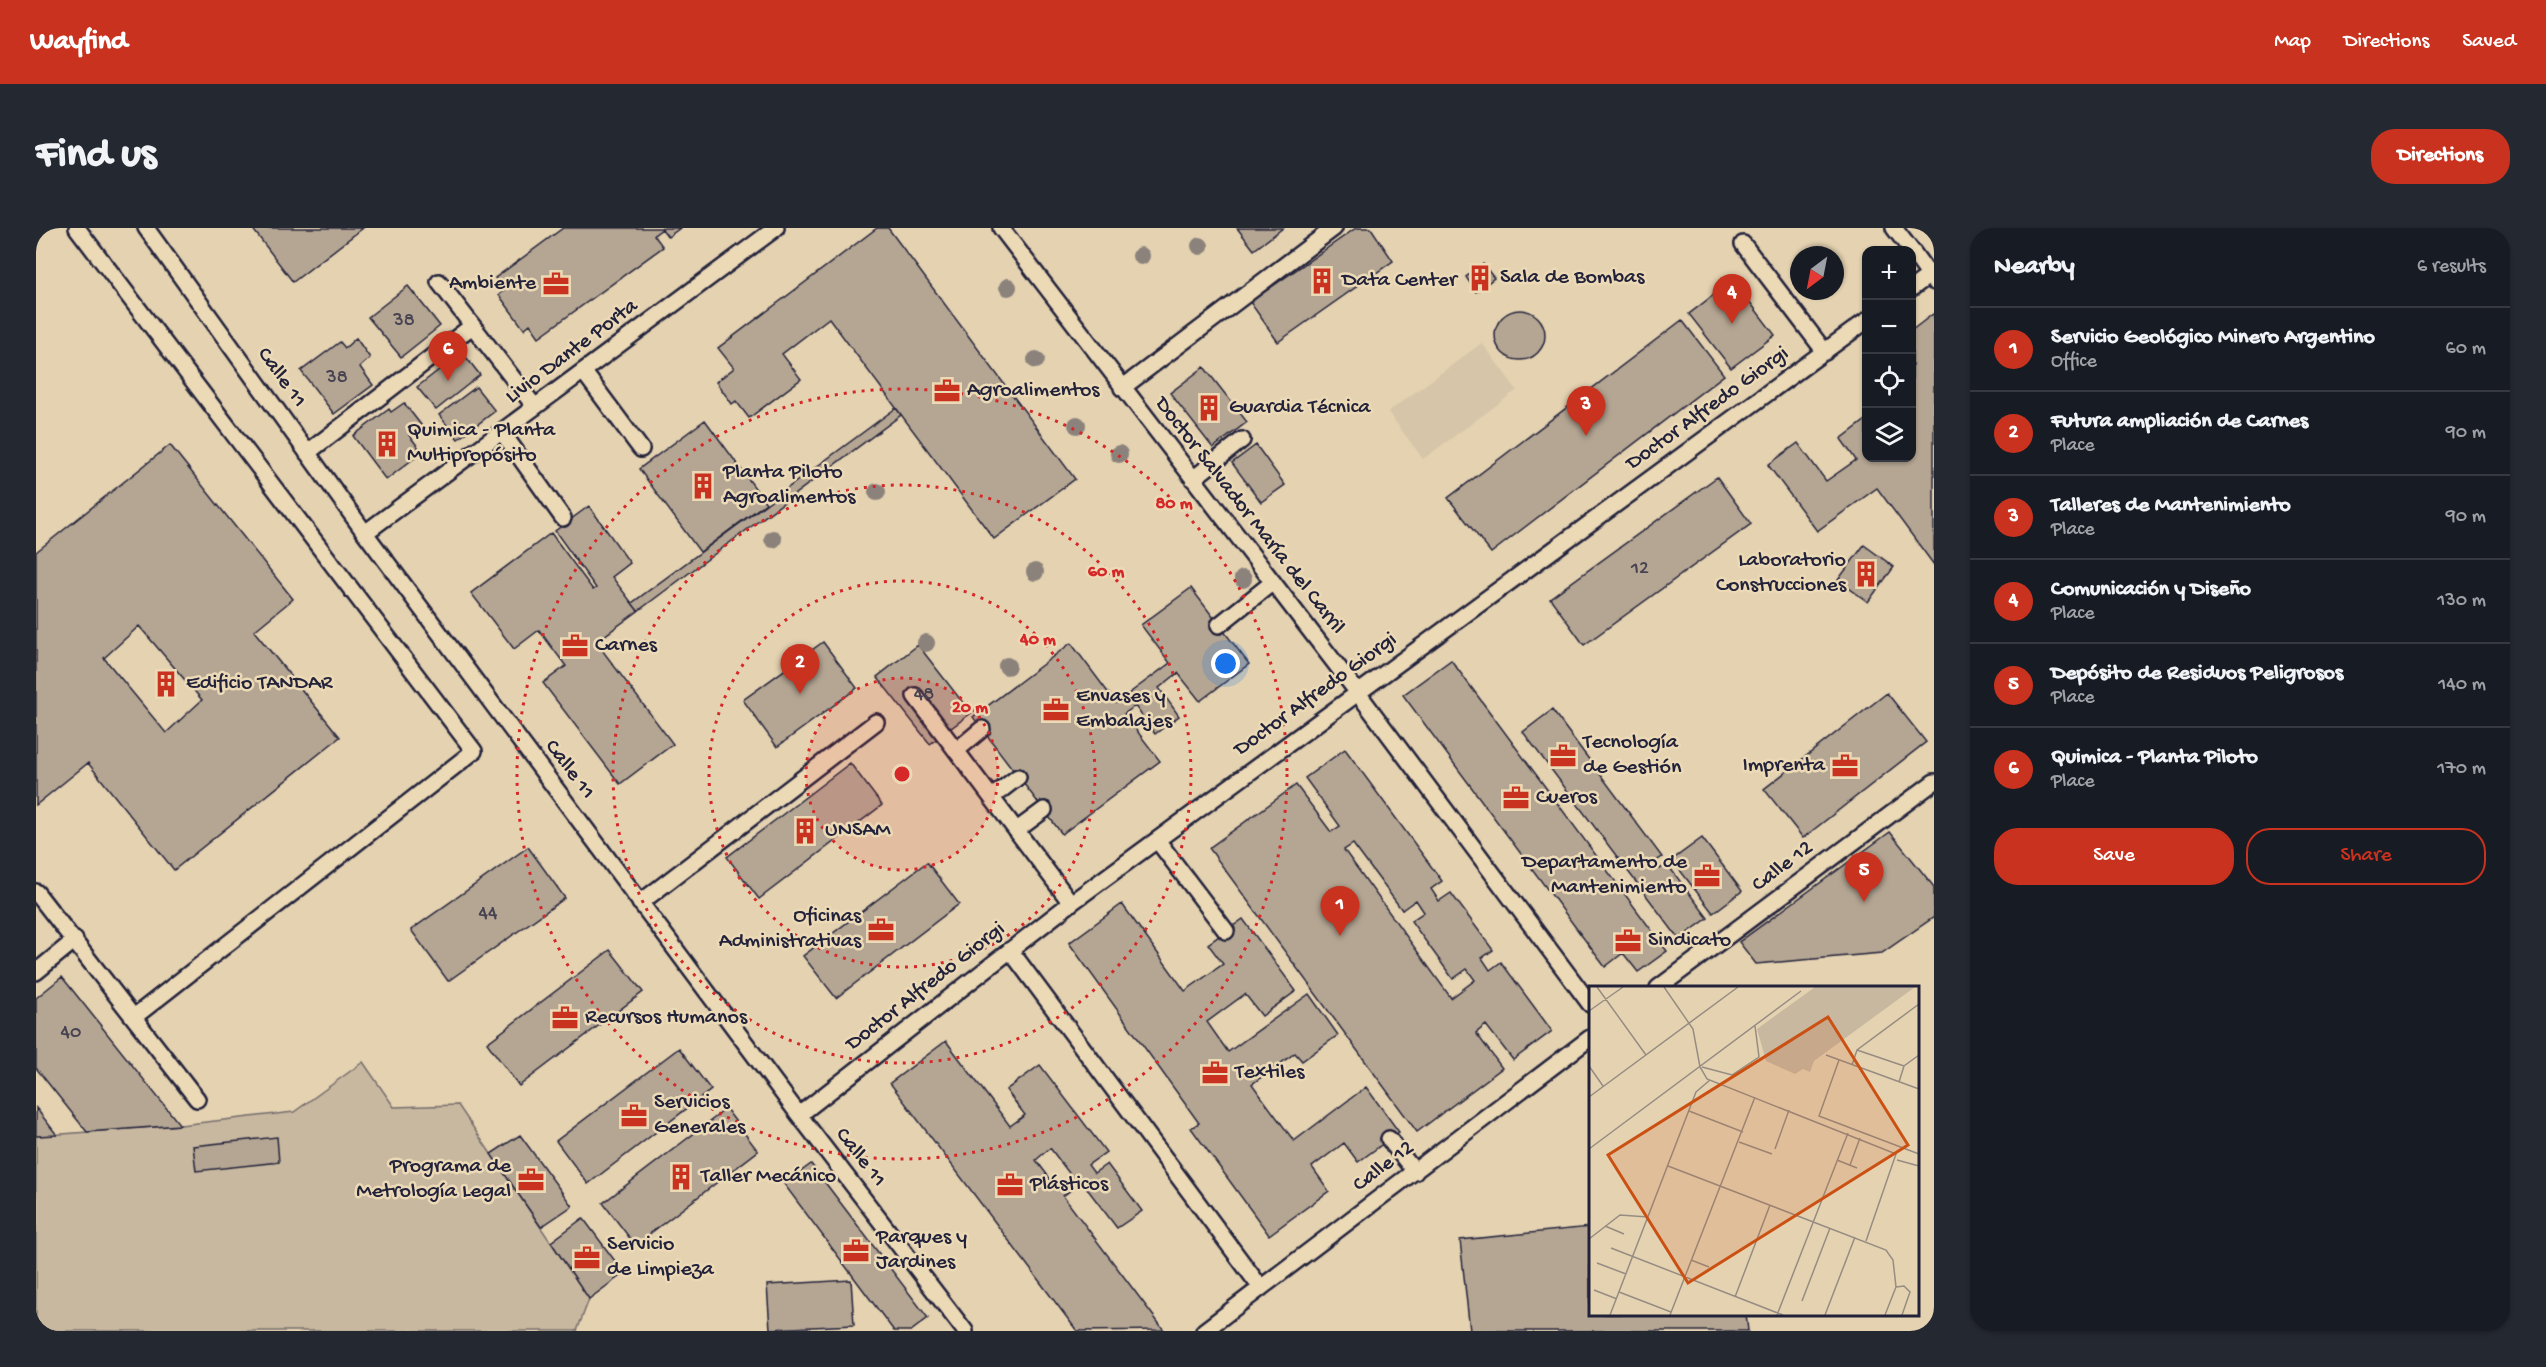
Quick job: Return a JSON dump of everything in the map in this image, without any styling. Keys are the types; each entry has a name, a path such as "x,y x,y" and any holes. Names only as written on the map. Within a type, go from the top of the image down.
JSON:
{"lane":[{"path":"77,228 474,751 134,1017"},
{"name":"Calle 11","path":"146,228 365,533 799,1115 964,1331"},
{"name":"Livio Dante Porta","path":"365,533 776,228"},
{"name":"Doctor Salvador María del Carril","path":"1001,228 1358,693 1589,1003"},
{"path":"1122,388 1334,228"},
{"path":"1894,228 1907,246"},
{"path":"1743,244 1825,352"},
{"path":"1916,257 1932,276 1916,285"},
{"path":"439,282 535,407"},
{"name":"Doctor Alfredo Giorgi","path":"799,1115 1071,903 1862,324"},
{"path":"307,453 472,326"},
{"path":"583,371 641,449"},
{"path":"502,432 563,518"},
{"path":"1193,479 1242,440"},
{"path":"1220,624 1273,582"},
{"path":"915,696 1071,903"},
{"path":"640,903 876,722"},
{"path":"957,750 982,729"},
{"path":"992,797 1018,777"},
{"name":"Calle 12","path":"1659,986 1932,787"},
{"path":"1017,830 1044,810"},
{"path":"1157,840 1226,931"},
{"path":"36,891 197,1099"},
{"path":"36,972 75,940"},
{"path":"1010,950 1261,1288"},
{"name":"Calle 12","path":"1204,1331 1589,1039"},
{"path":"1389,1139 1414,1172"}],"shaded area":[{"path":"1482,343 1517,390 1423,459 1388,412"},
{"path":"363,1062 394,1107 458,1105 589,1299 577,1331 36,1331 36,1136 180,1125 294,1112"}],"building":[{"path":"252,228 363,228 293,282"},
{"name":"Ambiente","path":"563,228 680,228 668,237 662,229 654,235 663,247 539,337 530,324 524,329 499,295 504,290 495,278"},
{"name":"Agroalimentos","path":"877,228 888,228 1075,479 994,539 829,318 782,354 801,379 749,418 736,401 732,404 716,382 734,368 718,348"},
{"path":"1237,228 1283,228 1254,250"},
{"name":"Data Center","path":"1356,228 1371,228 1393,261 1278,342 1250,302"},
{"name":"Sala de Bombas","path":"1483,264 1494,278 1476,292 1466,277"},
{"path":"1733,280 1775,335 1731,368 1689,314"},
{"path":"408,286 440,326 401,357 368,317"},
{"path":"1520,310 1538,317 1545,335 1538,353 1520,360 1502,353 1495,335 1502,317"},
{"path":"1934,315 1934,565 1877,488 1817,531 1768,465 1798,443 1826,481 1856,460 1841,439 1862,423 1862,462 1916,462 1916,327"},
{"path":"1682,320 1724,375 1491,553 1448,498"},
{"path":"356,338 370,358 360,367 373,385 334,414 301,371 340,342 345,348"},
{"path":"462,352 480,375 436,410 417,387"},
{"name":"Guardia Técnica","path":"1204,367 1247,422 1213,448 1170,393"},
{"path":"476,387 495,411 458,439 439,415"},
{"name":"Quimica - Planta Multipropósito","path":"404,403 421,425 409,435 422,452 386,480 353,436 389,409 391,412"},
{"path":"896,408 901,415 638,611 632,603"},
{"name":"Planta Piloto Agroalimentos","path":"705,420 766,503 700,552 639,469"},
{"name":"Edificio TANDAR","path":"170,445 293,599 254,631 340,737 174,870 88,763 36,805 36,552"},
{"path":"1256,445 1285,485 1261,502 1232,463"},
{"path":"1717,477 1751,524 1584,645 1550,598"},
{"name":"Carnes","path":"589,506 630,563 612,577 638,611 596,642 673,744 620,784 543,683 566,666 539,630 514,649 471,593 551,533 593,590 596,588 555,531"},
{"name":"Laboratorio Construcciones","path":"1864,545 1894,567 1868,602 1838,580"},
{"name":"Envases y Embalajes","path":"1191,588 1249,664 1200,701 1178,673 1159,688 1179,716 1155,734 1135,706 1124,714 1160,761 1062,834 973,717 1071,643 1116,703 1170,663 1141,625"},
{"path":"139,626 202,700 166,733 104,658"},
{"path":"823,642 857,688 777,747 743,700"},
{"path":"918,645 971,713 930,744 877,677"},
{"name":"Cueros","path":"1451,660 1667,951 1638,972 1623,953 1605,967 1403,695"},
{"name":"Imprenta","path":"1887,693 1926,742 1803,838 1764,789"},
{"path":"1552,710 1662,857 1655,862 1660,869 1667,864 1708,918 1679,939 1523,732"},
{"path":"1345,749 1442,881 1431,889 1439,901 1451,893 1493,950 1482,958 1490,970 1501,962 1552,1031 1513,1060 1486,1025 1476,1033 1502,1068 1417,1132 1209,848 1296,785 1331,832 1340,826 1305,778","holes":["1353,844 1402,910 1416,900 1424,912 1411,921 1453,979 1467,969 1475,980 1451,998 1344,850"]},
{"name":"UNSAM","path":"850,763 882,805 759,899 727,857"},
{"path":"1890,832 1934,887 1934,917 1882,953 1756,964 1739,942"},
{"name":"Departamento de Mantenimiento","path":"1702,838 1742,891 1713,913 1672,860"},
{"path":"528,847 565,898 448,981 411,930"},
{"name":"Oficinas Administrativas","path":"927,862 959,904 836,998 803,956"},
{"name":"Textiles","path":"1122,904 1185,991 1223,964 1208,944 1243,919 1296,991 1262,1016 1245,994 1207,1022 1228,1052 1309,994 1338,1035 1302,1061 1295,1053 1252,1084 1294,1141 1366,1087 1399,1132 1358,1162 1344,1143 1312,1167 1329,1191 1269,1235 1191,1128 1199,1123 1069,943"},
{"name":"Recursos Humanos","path":"610,950 643,992 519,1086 487,1043"},
{"path":"62,977 180,1125 87,1132 36,1068 36,998"},
{"name":"Plásticos","path":"946,1041 1010,1126 1025,1115 1006,1090 1040,1065 1106,1152 1088,1165 1094,1173 1107,1164 1142,1211 1117,1228 1082,1182 1063,1196 1164,1330 1077,1331 890,1083","holes":["1050,1148 1072,1177 1057,1188 1036,1160"]},
{"name":"Servicios Generales","path":"679,1048 711,1090 588,1184 556,1141"},
{"path":"36,1108 57,1135 36,1136"},
{"name":"Taller Mecánico","path":"726,1109 758,1151 635,1245 603,1203"},
{"name":"Programa de Metrología Legal","path":"520,1135 572,1206 541,1227 491,1154"},
{"path":"277,1137 279,1162 196,1171 193,1146"},
{"name":"Parques y Jardines","path":"811,1164 928,1318 911,1331 894,1331 784,1184"},
{"name":"Servicio de Limpieza","path":"583,1218 624,1273 589,1299 551,1242"},
{"path":"1589,1227 1589,1316 1746,1316 1748,1331 1470,1331 1460,1240"},
{"path":"851,1280 854,1325 770,1329 767,1285"}],"place":[{"name":"Sala de Bombas","path":"1480,278"},
{"name":"Data Center","path":"1322,281"},
{"name":"Ambiente","path":"556,284"},
{"name":"Comunicación y Diseño","path":"1732,324"},
{"name":"Quimica - Planta Piloto","path":"448,381"},
{"name":"Agroalimentos","path":"947,391"},
{"name":"Guardia Técnica","path":"1209,408"},
{"name":"Talleres de Mantenimiento","path":"1586,436"},
{"name":"Quimica - Planta Multipropósito","path":"387,444"},
{"name":"Planta Piloto Agroalimentos","path":"703,486"},
{"name":"Laboratorio Construcciones","path":"1866,574"},
{"name":"Carnes","path":"575,646"},
{"name":"Edificio TANDAR","path":"166,684"},
{"name":"Futura ampliación de Carnes","path":"800,694"},
{"name":"Envases y Embalajes","path":"1056,710"},
{"name":"Tecnología de Gestión","path":"1563,756"},
{"name":"Imprenta","path":"1845,766"},
{"name":"Cueros","path":"1516,798"},
{"name":"UNSAM","path":"805,831"},
{"name":"Departamento de Mantenimiento","path":"1707,876"},
{"name":"Depósito de Residuos Peligrosos","path":"1864,902"},
{"name":"Oficinas Administrativas","path":"881,930"},
{"name":"Servicio Geológico Minero Argentino","path":"1340,936"},
{"name":"Sindicato","path":"1628,941"},
{"name":"Recursos Humanos","path":"565,1018"},
{"name":"Textiles","path":"1215,1073"},
{"name":"Servicios Generales","path":"634,1116"},
{"name":"Taller Mecánico","path":"681,1177"},
{"name":"Programa de Metrología Legal","path":"531,1180"},
{"name":"Plásticos","path":"1010,1185"},
{"name":"Parques y Jardines","path":"856,1251"},
{"name":"Servicio de Limpieza","path":"587,1258"}]}
